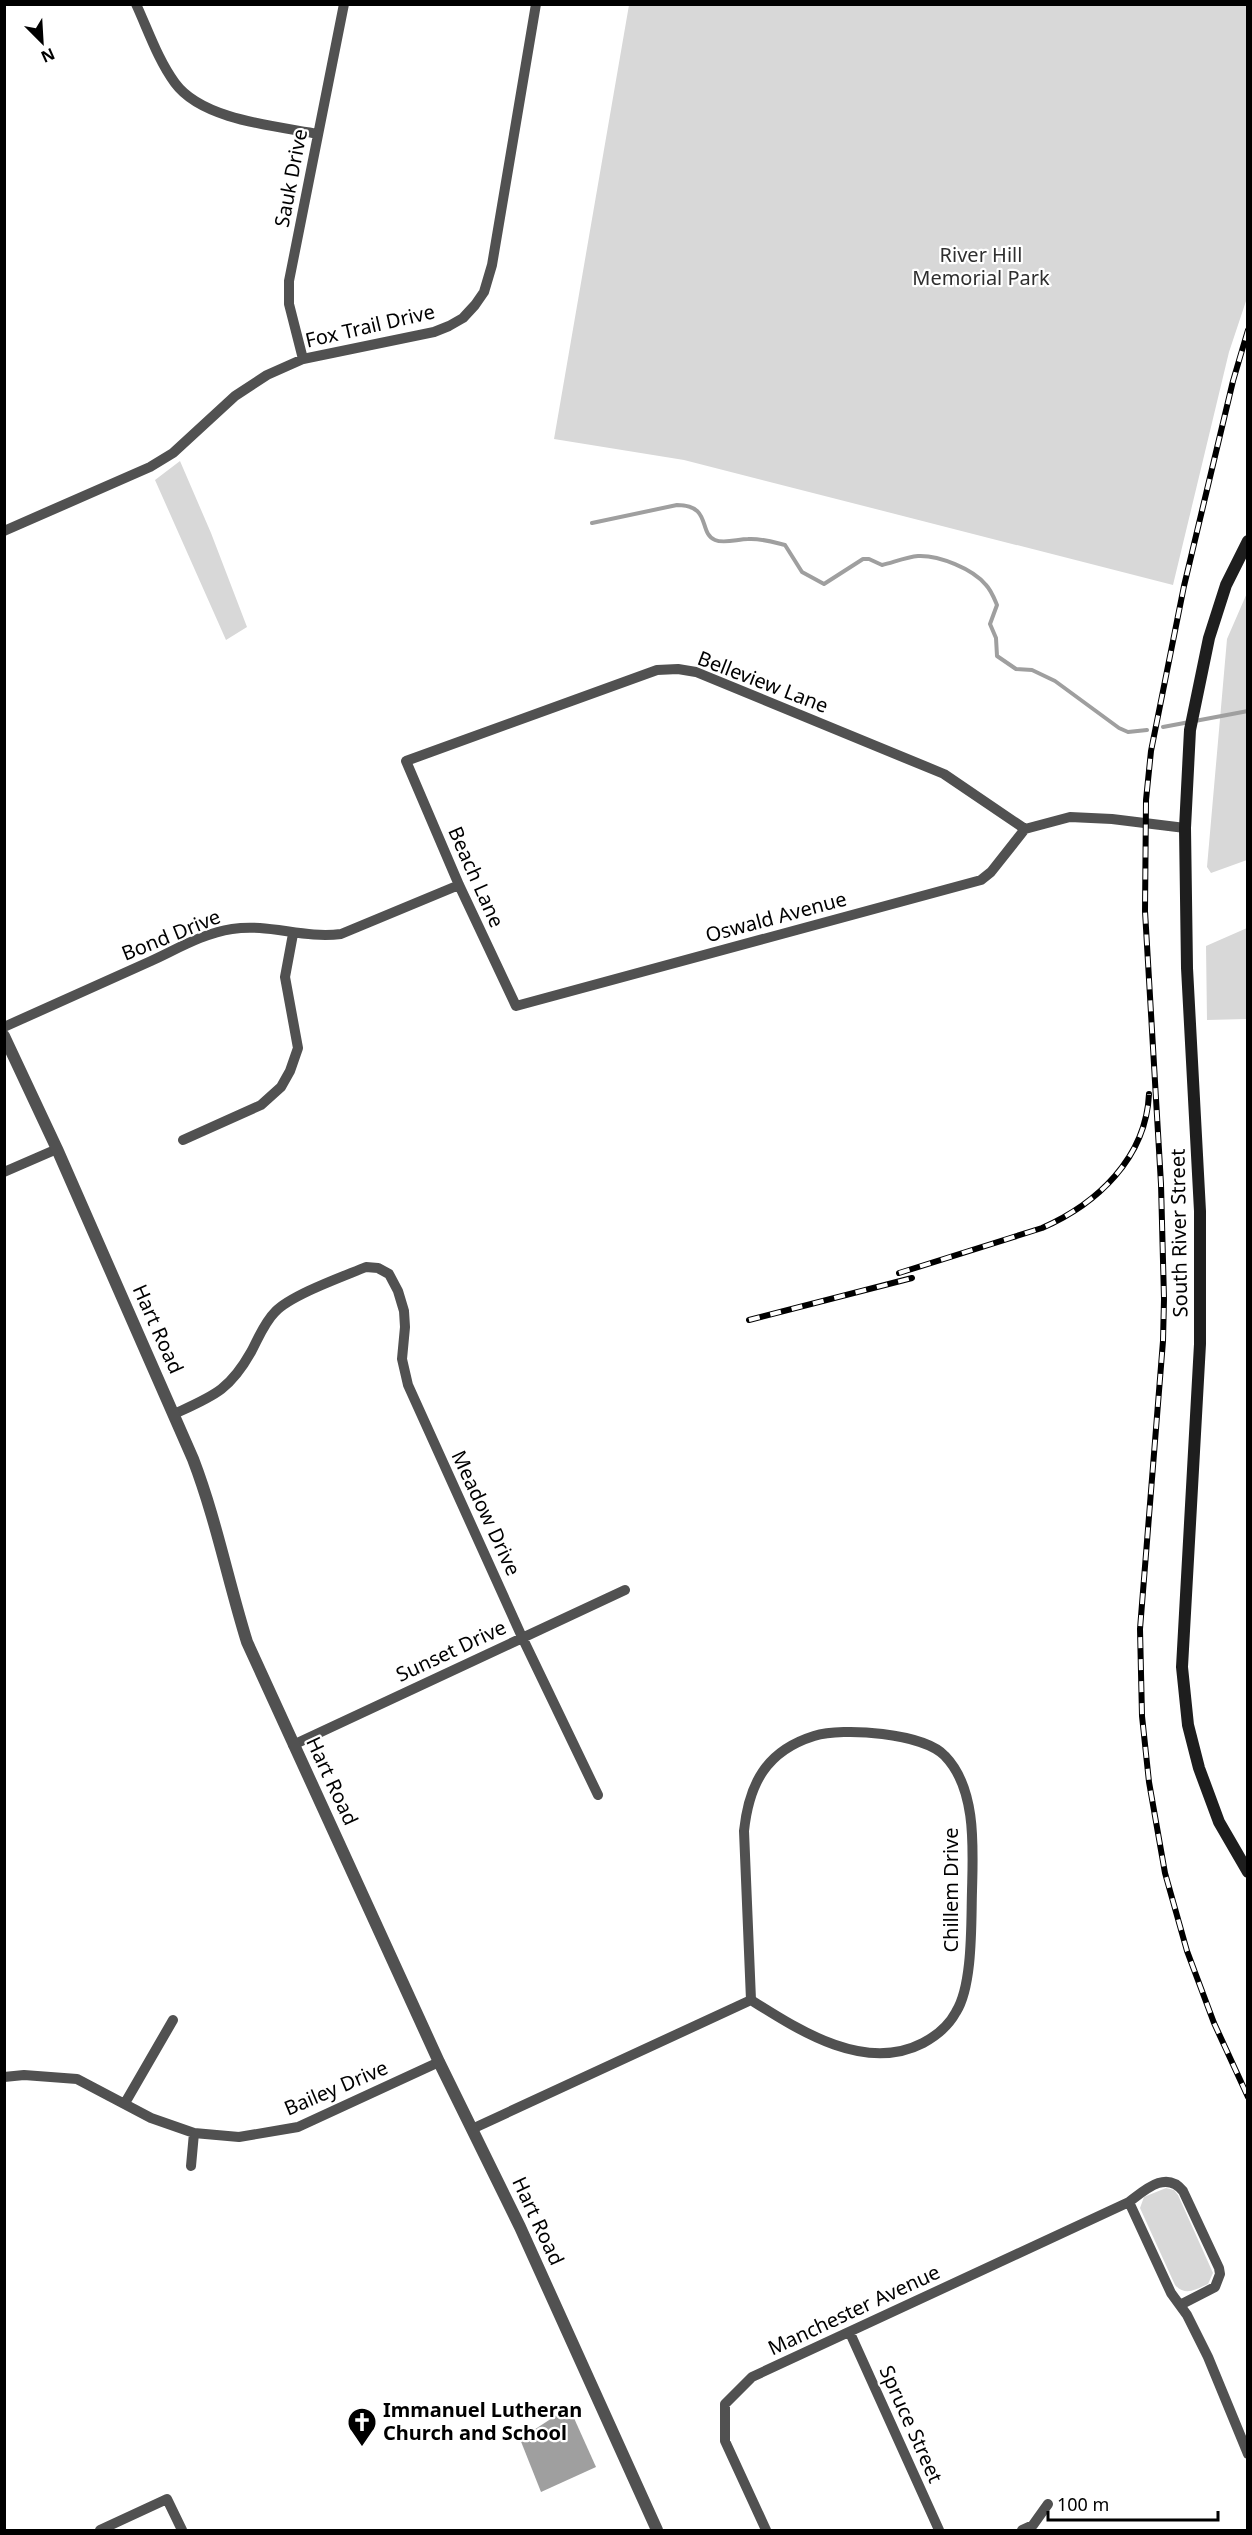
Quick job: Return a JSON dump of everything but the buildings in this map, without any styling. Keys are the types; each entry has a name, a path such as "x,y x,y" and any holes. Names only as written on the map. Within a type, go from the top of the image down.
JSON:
{"main road":[{"name":"South River Street","path":"1248,541 1226,585 1209,638 1190,730 1185,828 1187,968 1200,1211 1200,1275 1197,1416 1183,1630 1184,1701 1192,1744 1207,1793 1219,1822 1248,1872"}],"street":[{"path":"136,4 168,73 176,85 195,103 218,114 318,134"},
{"name":"Sauk Drive","path":"303,359 289,304 289,281 344,4"},
{"name":"Fox Trail Drive","path":"4,531 150,467 173,453 235,396 267,375 303,359 434,332 464,318 484,292 492,265 536,4"},
{"name":"Belleview Lane","path":"406,761 657,670 678,669 696,672 944,774 1025,829"},
{"name":"Beach Lane","path":"406,761 459,885 516,1006"},
{"path":"1025,829 1070,817 1112,819 1185,828"},
{"name":"Oswald Avenue","path":"516,1006 981,879 992,872 1025,829"},
{"name":"Bond Drive","path":"4,1027 212,933 266,927 293,934 327,936 351,931 459,885"},
{"path":"183,1140 261,1104 281,1087 290,1071 298,1048 285,977 293,934"},
{"name":"Hart Road","path":"4,1036 57,1149 174,1414 208,1498 247,1642 439,2062 520,2227 657,2530"},
{"path":"4,1172 57,1149"},
{"name":"Meadow Drive","path":"174,1414 213,1397 229,1384 242,1369 267,1322 281,1307 366,1267 378,1268 389,1274 398,1291 404,1311 402,1359 404,1372 522,1637 598,1795"},
{"name":"Sunset Drive","path":"293,1744 625,1590"},
{"name":"Chillem Drive","path":"835,1732 901,1737 933,1747 944,1754 957,1770 964,1790 972,1837 969,1963 964,1991 957,2011 932,2038 915,2047 892,2054 866,2054 839,2047 751,2000 744,1831 747,1804 755,1781 771,1761 791,1746 805,1739 835,1732"},
{"path":"472,2130 751,2000"},
{"path":"125,2103 173,2020"},
{"name":"Bailey Drive","path":"4,2077 24,2075 77,2079 151,2118 194,2133 239,2137 298,2127 439,2062"},
{"path":"191,2166 194,2133"},
{"name":"Manchester Avenue","path":"766,2530 724,2440 725,2404 752,2377 1129,2202 1146,2188 1163,2181 1175,2183 1183,2191 1220,2274 1215,2286 1210,2290 1180,2305"},
{"path":"1129,2202 1172,2293 1187,2315 1208,2357 1248,2454"},
{"name":"Spruce Street","path":"850,2333 939,2530"},
{"path":"100,2530 167,2499 182,2530"},
{"path":"1022,2530 1033,2525 1048,2504"}],"green space":[{"name":"River Hill Memorial Park","path":"629,5 1247,5 1247,298 1229,352 1173,585 684,460 554,439"},
{"path":"180,461 247,627 226,640 155,480"},
{"path":"1247,593 1247,860 1211,873 1207,867 1227,639"},
{"path":"1247,928 1247,1019 1207,1020 1206,946"},
{"path":"1166,2188 1174,2190 1178,2195 1213,2273 1208,2284 1191,2291 1183,2291 1175,2285 1140,2208 1144,2197"}],"shaded area":[{"path":"569,2407 596,2467 541,2492 520,2439"}],"waterway":[{"path":"592,523 677,505 688,506 700,514 707,532 715,540 757,539 785,545 802,572 824,584 863,559 869,559 882,565 926,556 955,564 980,579 994,597 997,605 990,624 996,638 997,656 1016,669 1032,670 1055,681 1119,728 1128,732 1147,730"},
{"path":"1163,727 1248,711"}],"railway":[{"path":"1248,330 1233,381 1184,586 1151,751 1146,800 1145,911 1161,1184 1164,1299 1163,1341 1140,1629 1142,1716 1149,1782 1165,1873 1187,1951 1214,2023 1248,2097"},
{"path":"899,1273 1042,1228 1082,1206 1115,1176 1128,1158 1139,1139 1146,1117 1149,1094"},
{"path":"749,1320 912,1278"}],"place":[{"name":"Immanuel Lutheran Church and School","path":"362,2448"}]}
